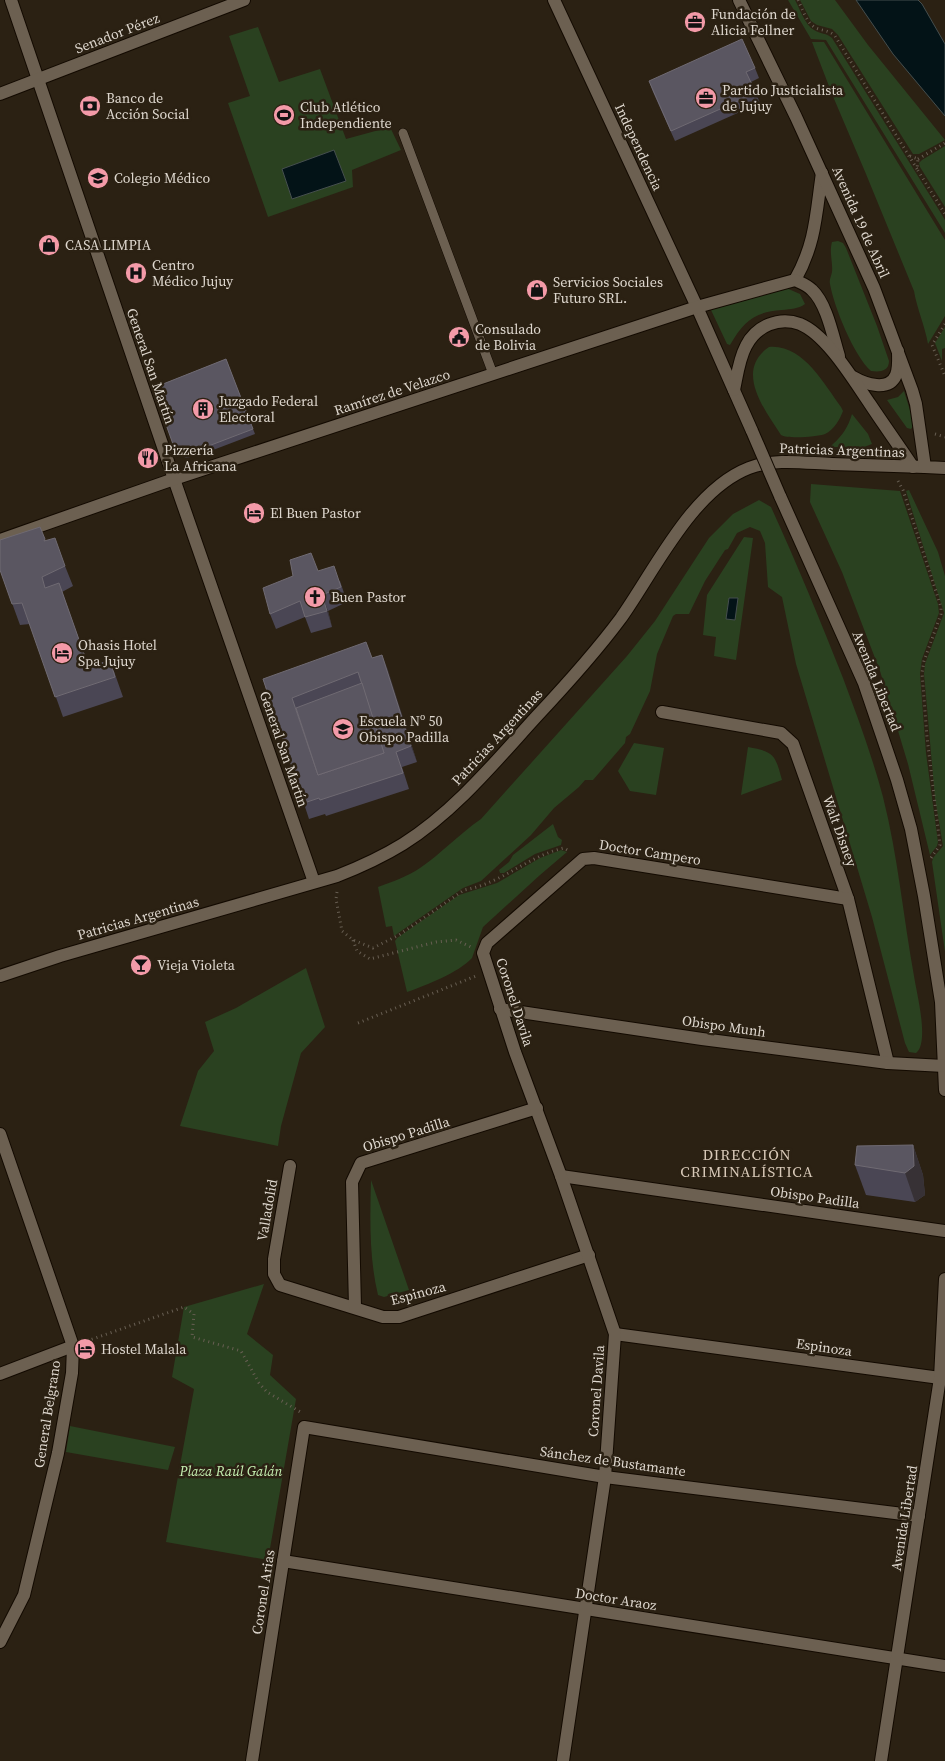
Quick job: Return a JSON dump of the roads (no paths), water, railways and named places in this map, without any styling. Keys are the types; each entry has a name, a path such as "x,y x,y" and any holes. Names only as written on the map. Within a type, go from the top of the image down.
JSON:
{"street":[{"name":"General San Martín","path":"11,0 314,882"},
{"name":"Senador Pérez","path":"0,94 244,0"},
{"name":"Independencia","path":"554,0 697,307"},
{"name":"Avenida 19 de Abril","path":"739,0 822,173 874,288 898,350 916,404 919,467"},
{"path":"822,173 814,233 803,266 795,280 813,290 821,302 840,360"},
{"name":"Ramírez de Velazco","path":"0,540 174,479 697,307 795,280"},
{"name":"Avenida Libertad","path":"697,307 864,683 897,780 910,829 924,896 941,1002 945,1090"},
{"path":"734,390 742,353 746,344 759,330 777,321 801,324 821,340 840,360 919,467"},
{"path":"851,376 869,384 884,384 892,380 896,373 898,350"},
{"name":"Patricias Argentinas","path":"0,976 60,956 338,876 373,860 405,842 433,822 487,771 560,691 602,643 641,588 681,525 728,478 748,468 775,462 945,468"},
{"name":"Walt Disney","path":"662,712 782,733 792,744 848,899 888,1062"},
{"name":"Doctor Campero","path":"483,953 487,943 584,859 594,858 848,899"},
{"name":"Coronel Davila","path":"483,953 500,1008 589,1255 615,1334 605,1477 563,1761"},
{"name":"Obispo Munh","path":"500,1008 702,1038 888,1062 944,1066"},
{"name":"Obispo Padilla","path":"355,1307 352,1182 361,1164 536,1108"},
{"name":"General Belgrano","path":"0,1134 72,1346 72,1372 58,1453 24,1595 0,1642"},
{"name":"Valladolid","path":"274,1259 290,1166"},
{"name":"Obispo Padilla","path":"561,1176 945,1231"},
{"name":"Espinoza","path":"274,1259 274,1274 280,1285 383,1317 399,1317 589,1255"},
{"name":"Avenida Libertad","path":"881,1761 940,1378 945,1279"},
{"name":"Espinoza","path":"615,1334 940,1378"},
{"path":"0,1374 72,1346"},
{"name":"Sánchez de Bustamante","path":"306,1422 605,1477 919,1516"},
{"name":"Coronel Arias","path":"252,1761 306,1422"},
{"name":"Doctor Araoz","path":"283,1561 945,1666"}],"lane":[{"path":"403,133 493,374"}],"place":[{"name":"Fundación de Alicia Fellner","path":"695,22"},
{"name":"Partido Justicialista de Jujuy","path":"706,98"},
{"name":"Banco de Acción Social","path":"90,106"},
{"name":"Club Atlético Independiente","path":"284,115"},
{"name":"Colegio Médico","path":"98,178"},
{"name":"CASA LIMPIA","path":"49,245"},
{"name":"Centro Médico Jujuy","path":"136,273"},
{"name":"Servicios Sociales Futuro SRL.","path":"537,290"},
{"name":"Consulado de Bolivia","path":"459,337"},
{"name":"Juzgado Federal Electoral","path":"203,409"},
{"name":"Pizzería La Africana","path":"148,458"},
{"name":"El Buen Pastor","path":"254,513"},
{"name":"Buen Pastor","path":"315,597"},
{"name":"Ohasis Hotel Spa Jujuy","path":"62,653"},
{"name":"Escuela Nº 50 Obispo Padilla","path":"343,729"},
{"name":"Vieja Violeta","path":"141,965"},
{"name":"Hostel Malala","path":"85,1349"}],"district":[{"name":"DIRECCIÓN CRIMINALÍSTICA","path":"747,1162"}],"park label":[{"name":"Plaza Raúl Galán","path":"231,1471"}]}
